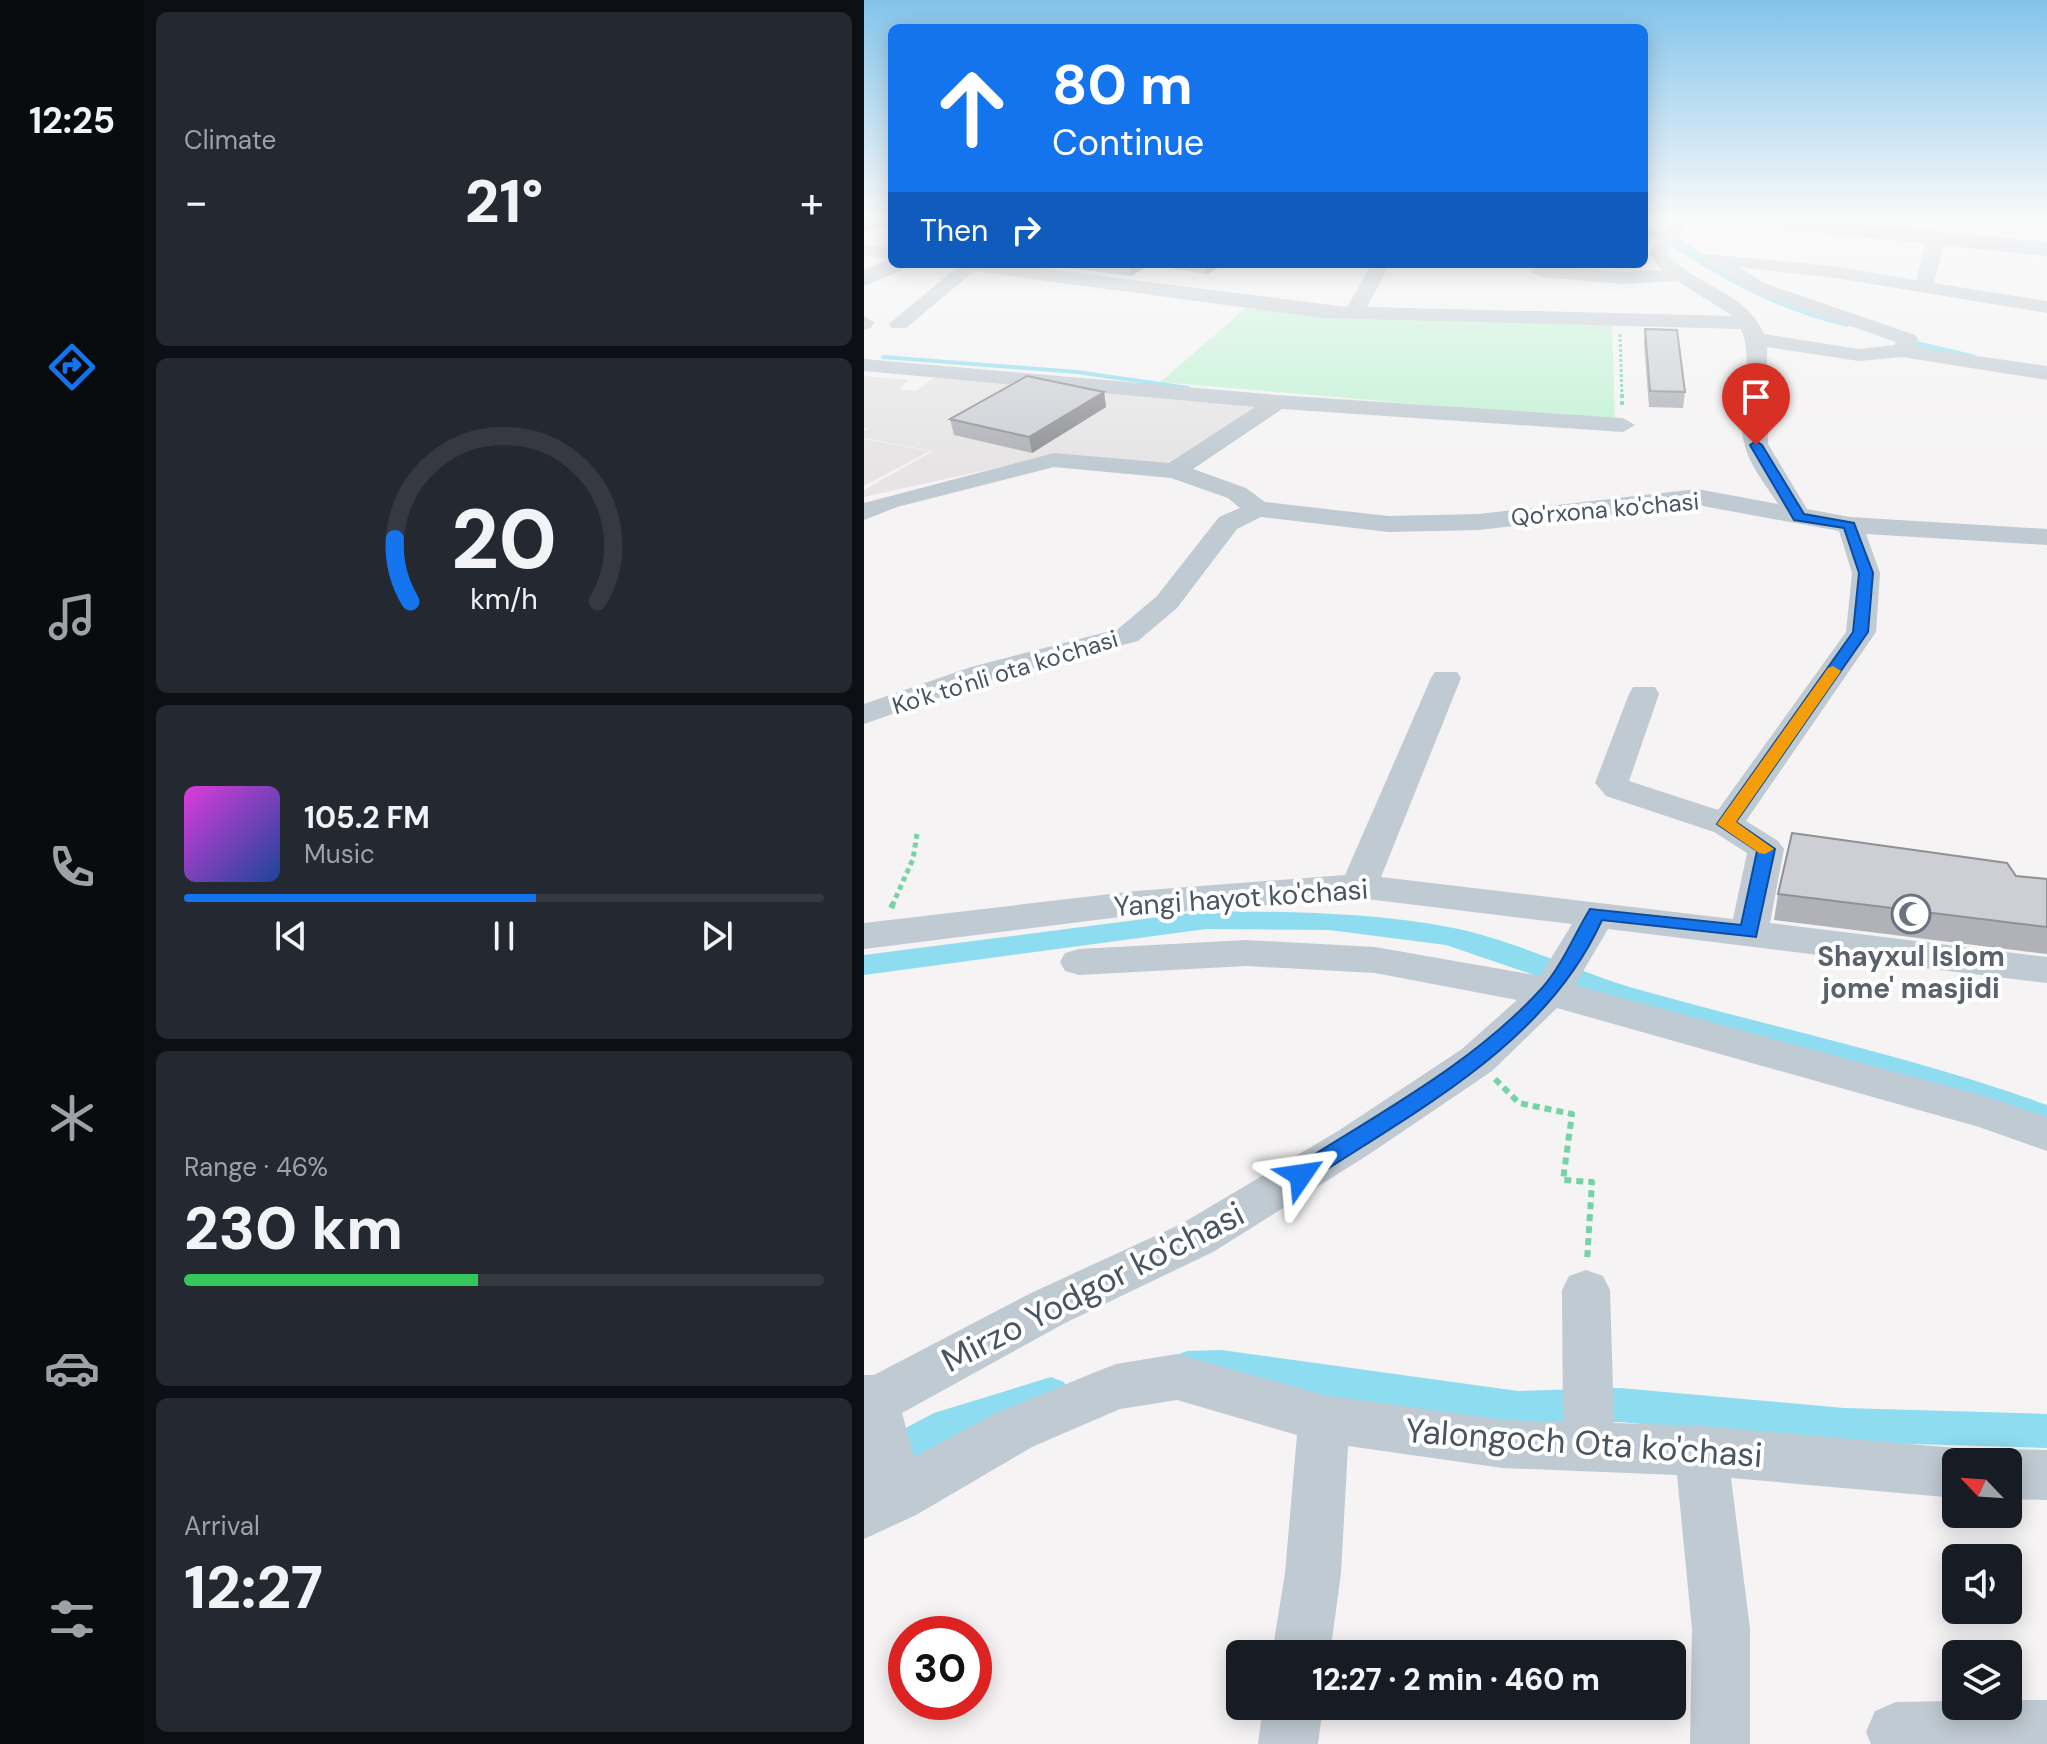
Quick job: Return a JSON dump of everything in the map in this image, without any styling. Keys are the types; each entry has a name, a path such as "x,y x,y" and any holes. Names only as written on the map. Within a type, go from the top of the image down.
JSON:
{"street":[{"path":"899,324 925,302"},
{"path":"1242,302 1321,312 1620,320 1753,331 1859,355 1905,345 2047,359"},
{"path":"1354,312 1359,302"},
{"path":"1730,302 1753,331 1752,402 1756,445 1799,517"},
{"path":"1796,302 1905,345 2047,373"},
{"path":"2017,302 2047,307"},
{"path":"864,365 1277,402 1623,425"},
{"path":"1174,471 1277,402"},
{"path":"864,512 888,502 1054,460 1174,471 1237,493 1258,509"},
{"name":"Qo'rxona ko'chasi","path":"1258,509 1388,524 1479,522 1697,497 1850,525 2047,537"},
{"name":"Ko'k to'nli ota ko'chasi","path":"864,715 982,673 1128,635 1167,602 1228,523 1258,509"},
{"path":"1726,824 1861,632 1866,573 1850,525"},
{"path":"1359,886 1446,678"},
{"path":"1644,694 1612,783 1618,789 1726,824 1766,849 1749,932"},
{"name":"Yangi hayot ko'chasi","path":"872,935 1136,903 1359,886 2047,970"},
{"name":"Mirzo Yodgor ko'chasi","path":"873,1407 1048,1308 1197,1238 1353,1143 1477,1060 1550,992 1579,950 1596,913"},
{"path":"1079,962 1246,953 1375,960 1550,992 1987,1113 2047,1134"},
{"path":"1586,1290 1585,1380 1589,1448"},
{"name":"Yalongoch Ota ko'chasi","path":"884,1496 1014,1430 1116,1387 1177,1377 1324,1419 1503,1444 1701,1451 1942,1472"},
{"path":"873,1407 884,1496"},
{"path":"1303,1640 1313,1573 1324,1419"},
{"path":"1701,1451 1721,1629 1720,1744"},
{"path":"2022,1474 2047,1475"},
{"path":"1288,1744 1291,1720"},
{"path":"1896,1732 2047,1730"}],"path":[{"path":"1620,320 1623,425"},
{"path":"872,935 913,859 917,834"},
{"path":"1477,1060 1519,1103 1572,1114 1563,1180 1592,1182 1586,1290"}],"shaded area":[{"path":"864,376 909,380 899,389 916,391 936,376 1256,407 1178,460 1161,465 1039,458 864,497 864,490 933,451 864,438 864,431 869,427 864,429"},
{"path":"864,439 930,451 864,486"}],"green space":[{"path":"1246,308 1330,315 1612,325 1615,421 1160,382"}],"building":[{"path":"1645,329 1677,330 1685,392 1650,391"},
{"path":"1027,376 1104,392 1029,437 950,419"},
{"path":"1792,833 2007,863 2016,876 2047,879 2047,927 1778,894"}],"waterway":[{"path":"1784,302 1847,323"},
{"path":"1917,346 1968,355"},
{"path":"883,357 1077,372 1188,388"},
{"path":"864,965 1206,920 1329,921 1449,936 1638,1000 1796,1039 1982,1093 2047,1117"},
{"path":"1187,1367 1221,1366 1518,1408 1620,1405 1844,1425 2047,1431"},
{"path":"864,1470 947,1425 1051,1394"}],"slow traffic":[{"path":"1765,849 1726,824 1833,671"}],"place":[{"name":"Shayxul Islom jome' masjidi","path":"1911,914"}],"route":[{"path":"1301,1175 1477,1060 1550,992 1579,950 1596,913 1749,932 1766,849 1726,824 1861,632 1866,573 1850,525 1799,517 1756,445"}]}
